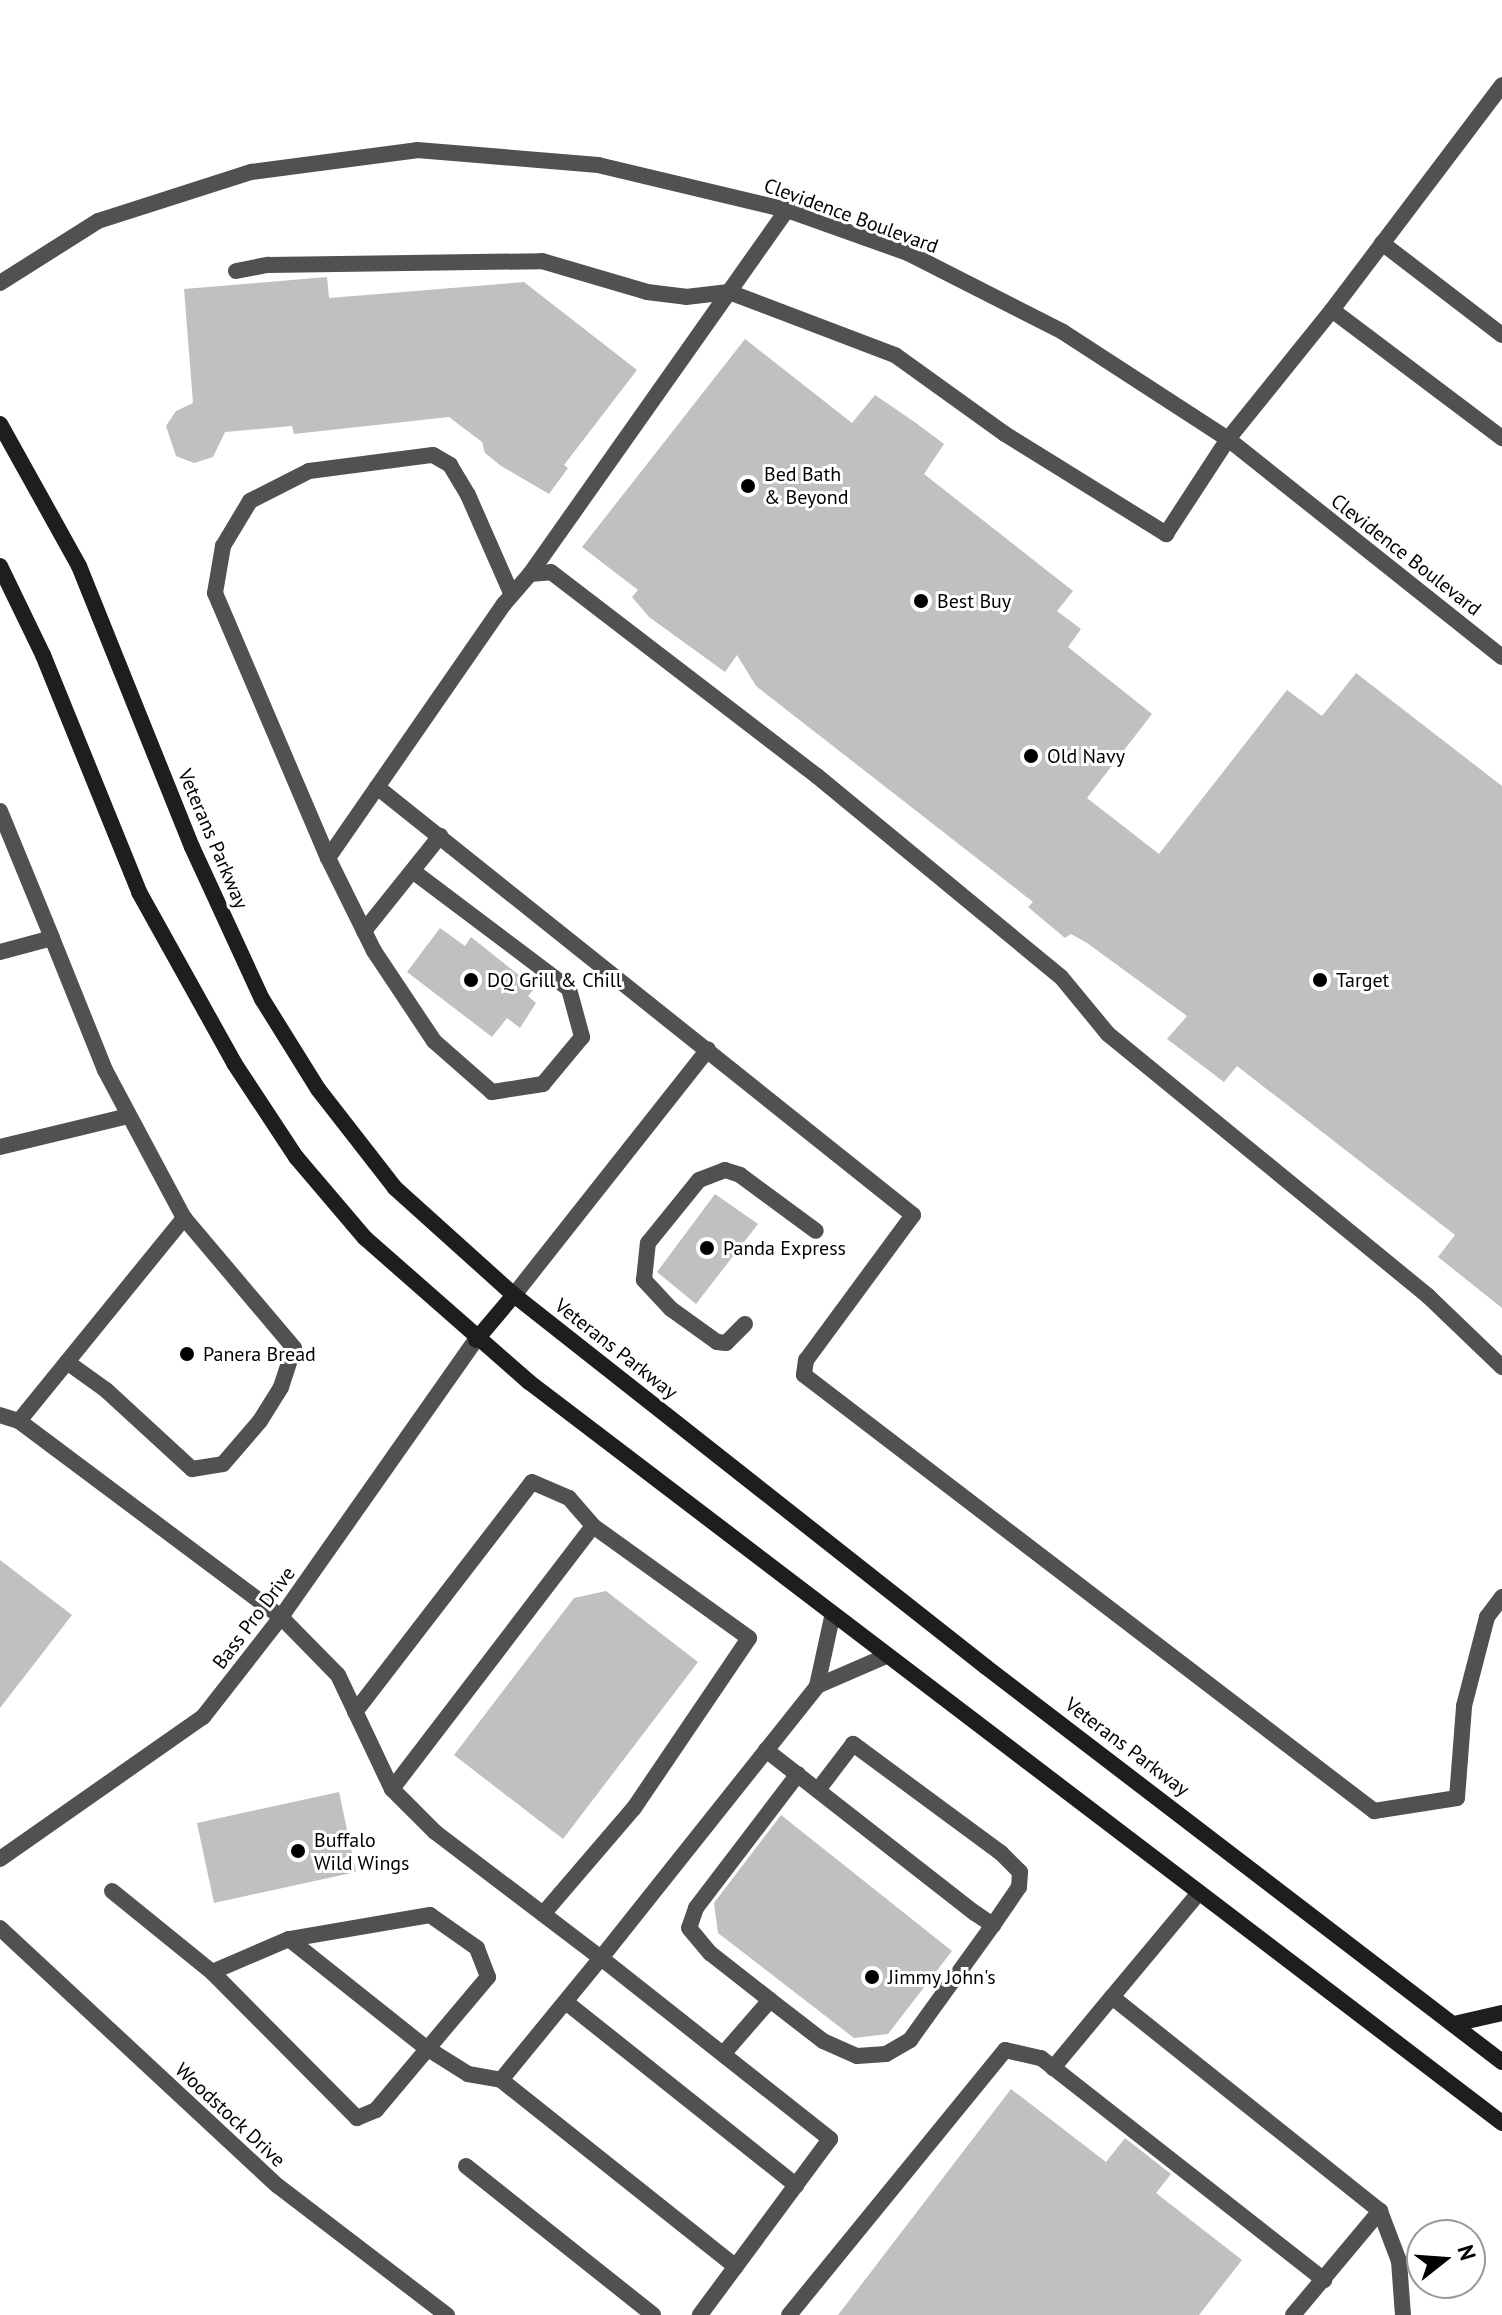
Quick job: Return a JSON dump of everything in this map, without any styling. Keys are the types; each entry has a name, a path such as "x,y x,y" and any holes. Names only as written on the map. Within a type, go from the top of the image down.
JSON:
{"main road":[{"name":"Veterans Parkway","path":"0,424 79,566 192,847 262,999 318,1089 395,1188 514,1295 986,1667 1502,2062"},
{"path":"0,566 43,655 139,892 234,1063 332,1201 476,1340 884,1657 1197,1895 1319,1980 1502,2123"},
{"path":"476,1340 514,1295"},
{"path":"1454,2024 1502,2013"}],"street":[{"path":"236,271 268,265 542,261 647,292 686,297 729,292 895,355 1005,434 1166,534 1228,439 1332,310 1502,85"},
{"name":"Clevidence Boulevard","path":"0,283 98,221 251,172 417,150 598,165 787,210 908,253 1063,332 1228,439 1500,650"},
{"path":"328,858 787,210"},
{"path":"1382,243 1502,335"},
{"path":"1332,310 1502,438"},
{"path":"414,872 569,989 582,1037 543,1084 492,1092 434,1041 364,931 328,858 215,593 223,546 250,501 309,471 433,455 450,465 468,495 512,595"},
{"path":"530,574 551,572 817,776 1061,977 1108,1034 1428,1296 1502,1367"},
{"path":"377,787 913,1215 806,1360 804,1375 1374,1811 1457,1798 1464,1706 1487,1617 1502,1597"},
{"path":"0,811 128,1116 184,1218 294,1348 281,1387 260,1421 223,1464 192,1469 106,1390 67,1362"},
{"path":"364,931 440,836"},
{"path":"0,952 52,938"},
{"path":"514,1295 708,1049"},
{"path":"0,1147 128,1116"},
{"path":"745,1324 726,1343 717,1342 671,1309 644,1280 648,1243 699,1180 725,1170 740,1175 816,1231"},
{"path":"19,1421 184,1218"},
{"name":"Bass Pro Drive","path":"0,1859 203,1717 281,1617 476,1340"},
{"path":"0,1415 19,1421 281,1617 338,1675 392,1789 435,1832 724,2053 830,2139 700,2315"},
{"path":"355,1712 532,1482 569,1498 593,1526 712,1607 749,1638 634,1808 543,1914"},
{"path":"392,1789 593,1526"},
{"path":"501,2080 567,2003 817,1686 832,1617"},
{"path":"817,1686 884,1657"},
{"path":"798,1774 696,1908 689,1928 710,1953 823,2041 857,2056 886,2054 910,2040 1019,1887 1020,1872 1001,1853 853,1744 818,1790"},
{"path":"766,1750 993,1925"},
{"path":"112,1891 212,1972 357,2118 376,2110 425,2047 488,1977 477,1948 430,1915 289,1939 212,1972"},
{"path":"1053,2068 1197,1895"},
{"name":"Woodstock Drive","path":"0,1928 278,2186 447,2315"},
{"path":"289,1939 425,2047 468,2074 501,2080 736,2267"},
{"path":"1112,1997 1380,2211 1399,2261 1403,2315"},
{"path":"724,2053 770,2000"},
{"path":"567,2003 796,2185"},
{"path":"789,2315 1005,2050 1041,2058 1324,2280"},
{"path":"466,2166 653,2315"},
{"path":"1293,2315 1380,2211"}],"building":[{"path":"327,277 329,298 524,282 637,370 564,465 568,468 549,494 501,466 485,453 482,442 449,417 294,434 292,426 225,432 213,457 194,463 176,456 166,426 176,411 193,403 184,289"},
{"path":"745,339 852,423 875,395 944,444 924,474 1073,591 1057,611 1081,629 1068,647 1152,714 1087,798 1159,854 1287,690 1322,716 1356,673 1502,786 1502,1308 1438,1257 1455,1235 1237,1066 1224,1082 1167,1039 1187,1016 1087,943 1071,934 1065,938 1028,907 1033,902 756,686 737,655 725,672 649,617 632,597 638,590 582,547"},
{"name":"DQ Grill & Chill","path":"440,928 465,946 471,937 535,988 528,996 536,1003 520,1028 507,1018 492,1037 407,972"},
{"name":"Panda Express","path":"715,1194 758,1224 696,1304 657,1272"},
{"path":"0,1560 72,1615 0,1708"},
{"path":"606,1591 698,1662 563,1839 454,1755 574,1598"},
{"path":"339,1792 356,1872 214,1903 197,1823"},
{"path":"781,1815 952,1951 888,2034 854,2038 718,1933 714,1903"},
{"path":"1011,2089 1106,2162 1125,2138 1171,2174 1156,2193 1242,2260 1199,2315 838,2315"}],"place":[{"name":"Bed Bath & Beyond","path":"748,486"},
{"name":"Best Buy","path":"921,601"},
{"name":"Old Navy","path":"1031,756"},
{"name":"DQ Grill & Chill","path":"471,980"},
{"name":"Target","path":"1320,980"},
{"name":"Panda Express","path":"707,1248"},
{"name":"Panera Bread","path":"187,1354"},
{"name":"Buffalo Wild Wings","path":"298,1851"},
{"name":"Jimmy John's","path":"872,1977"}]}
